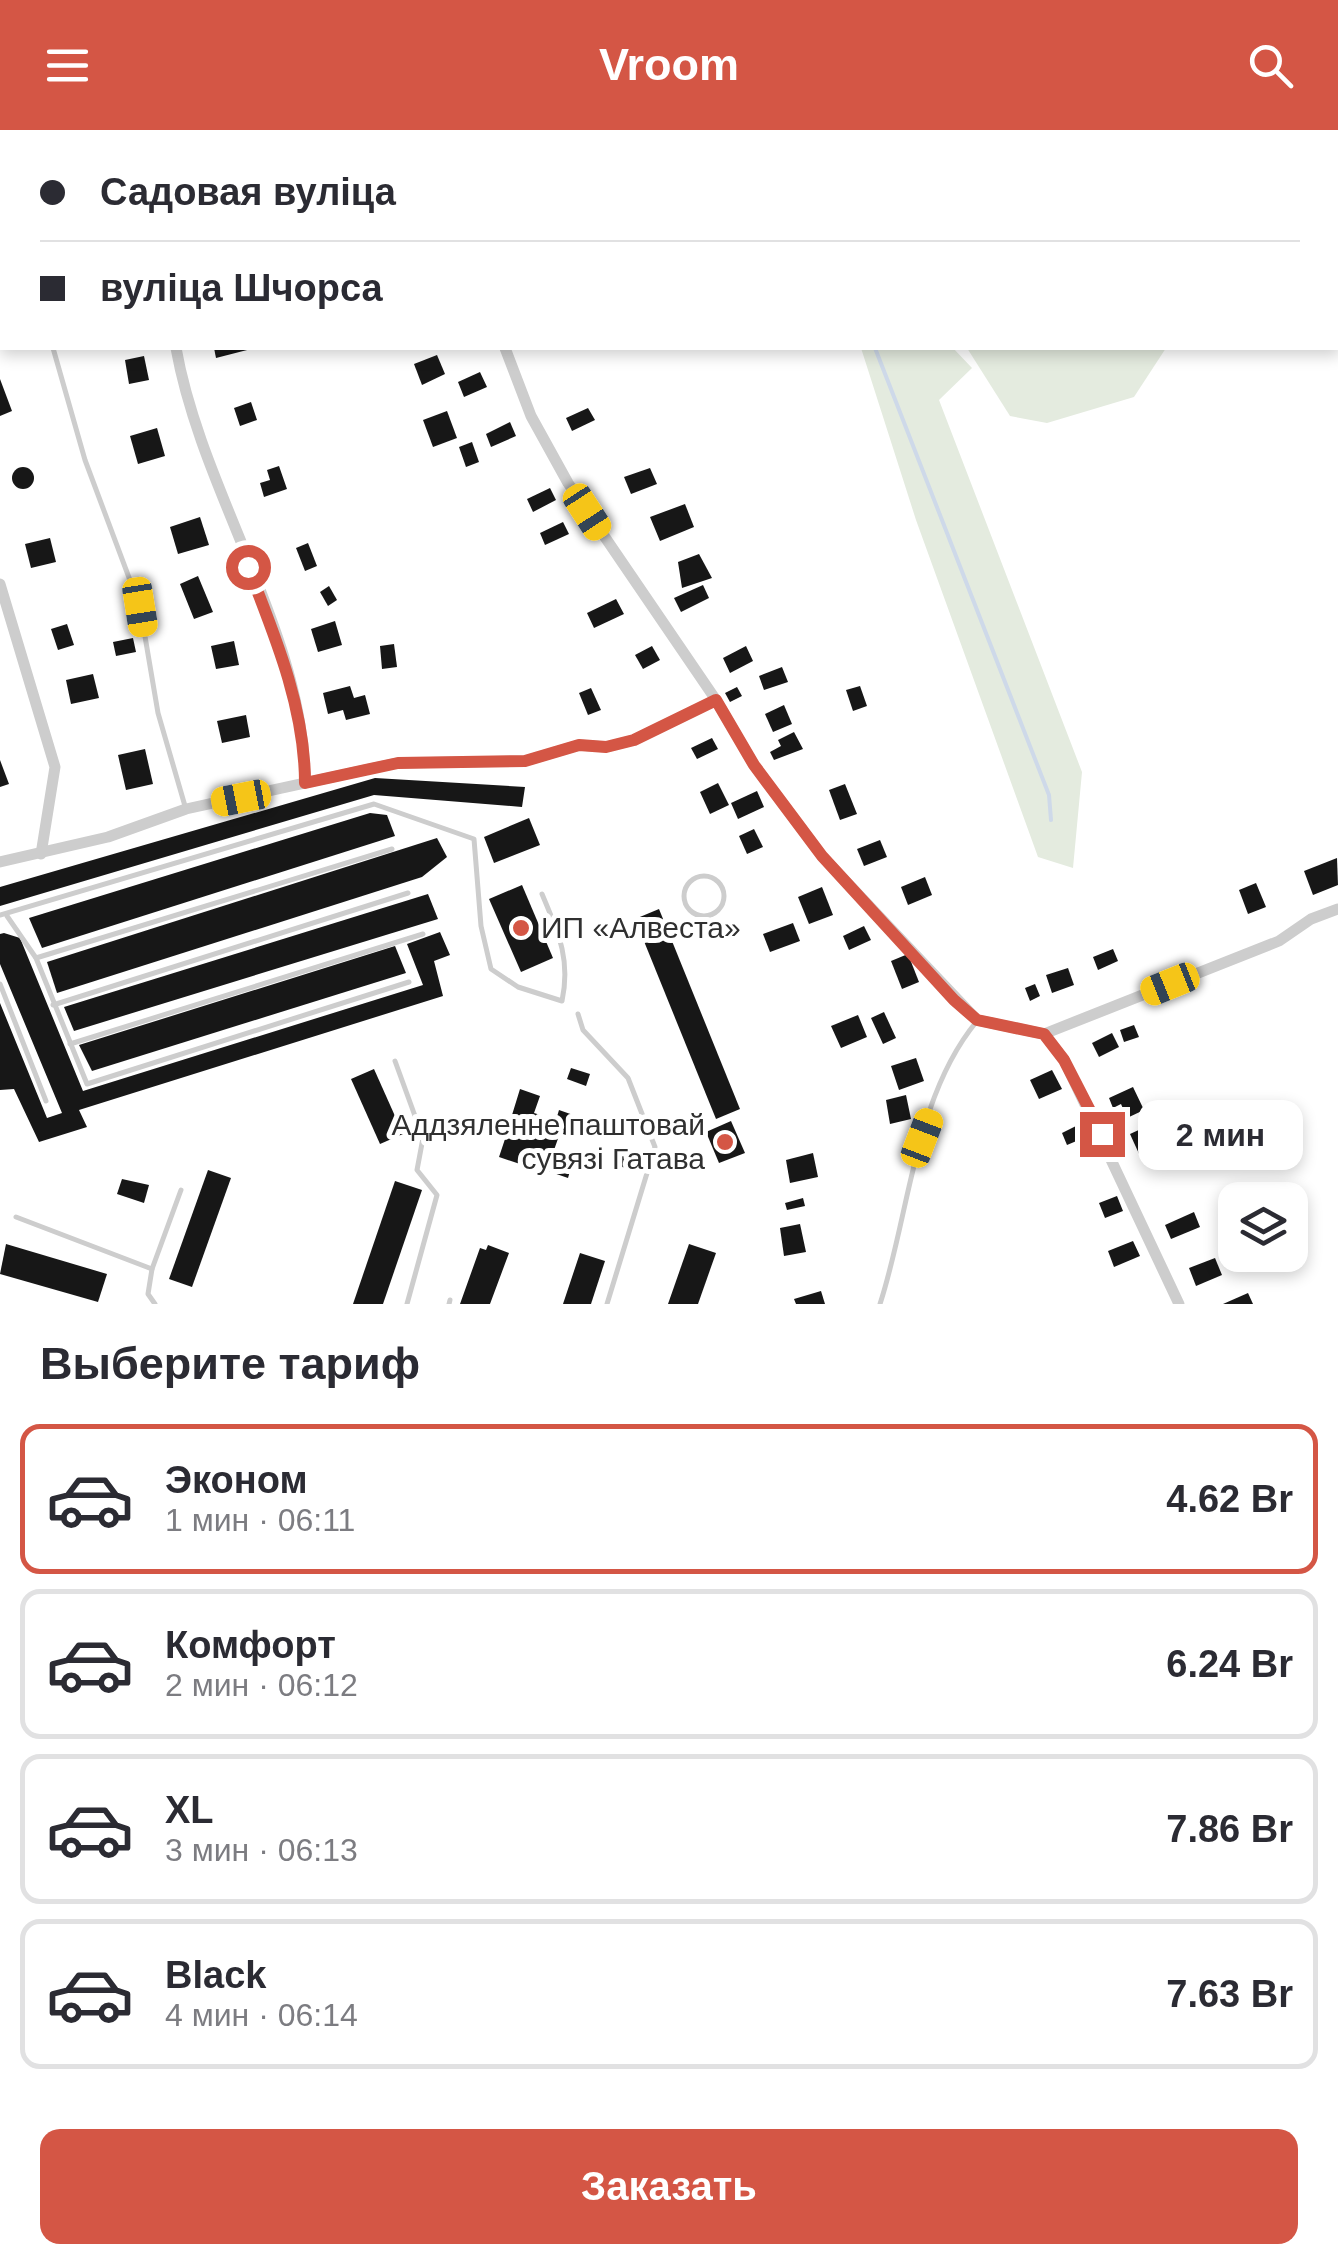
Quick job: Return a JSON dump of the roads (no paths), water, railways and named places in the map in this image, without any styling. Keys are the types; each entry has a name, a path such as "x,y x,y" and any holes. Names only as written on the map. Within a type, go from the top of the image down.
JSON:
{"street":[{"path":"176,350 185,398 284,664 305,745 305,783"},
{"path":"506,350 531,416 568,483 716,700 754,765 822,856 977,1020 1044,1034 1278,941 1311,919 1338,910"},
{"path":"0,584 55,767 41,854"},
{"path":"0,862 41,854 186,809 398,763 525,761 579,745 606,747 634,740 716,700"},
{"path":"1044,1034 1064,1060 1102,1134 1180,1304"}],"lane":[{"path":"54,350 85,460 140,607 158,713 186,809"},
{"path":"409,982 87,1084 36,958 3,915 374,804 474,839 480,926 491,969 518,988 562,1001 568,971 563,943 542,894"},
{"path":"36,958 392,849"},
{"path":"702,876 719,882 724,896 720,908 706,916 692,912 684,898 689,882 702,876"},
{"path":"53,1005 408,893"},
{"path":"70,1044 424,934"},
{"path":"0,984 46,1101"},
{"path":"578,1014 583,1030 628,1078 655,1146 607,1304"},
{"path":"880,1304 922,1138 957,1045 977,1020"},
{"path":"395,1061 423,1138 417,1170 437,1195 407,1304"},
{"path":"155,1304 148,1294 152,1270 182,1190"},
{"path":"16,1217 152,1270"}],"waterway":[{"path":"876,350 1049,795 1051,820"}],"place":[{"name":"ИП «Алвеста»","path":"521,928"},
{"name":"Аддзяленне паштовай сувязі Гатава","path":"725,1142"}]}
